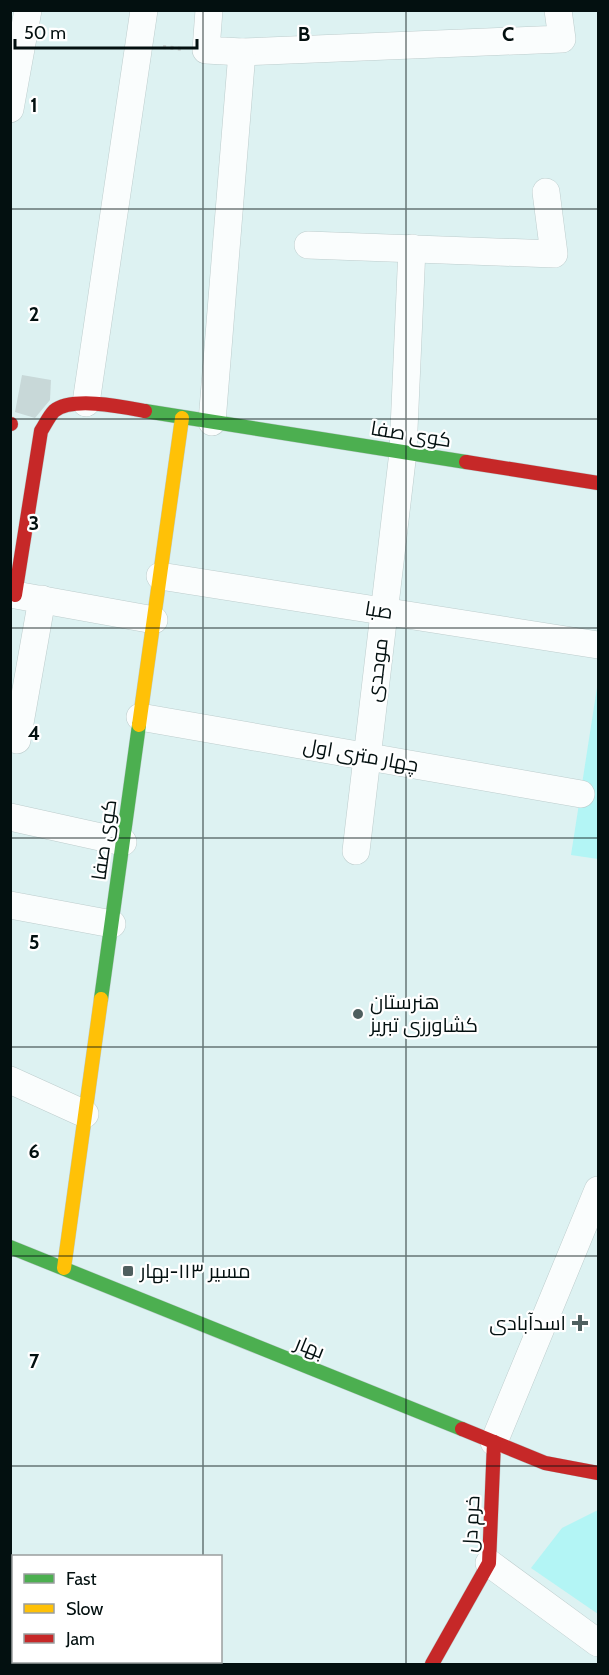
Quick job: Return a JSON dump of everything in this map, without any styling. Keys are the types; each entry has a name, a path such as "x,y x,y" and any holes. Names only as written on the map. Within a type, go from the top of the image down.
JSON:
{"street":[{"path":"10,109 28,10"},
{"path":"144,10 98,403 73,404 54,411 41,430 13,594 154,620"},
{"path":"209,10 206,50 242,52 562,39 558,10"},
{"path":"212,422 242,52"},
{"path":"308,245 554,254 546,192"},
{"name":"موحدی","path":"356,851 403,452 412,248"},
{"name":"کوی صفا","path":"98,403 598,483"},
{"name":"کوی صفا","path":"64,1268 182,418"},
{"path":"11,424 41,430"},
{"name":"صبا","path":"160,576 598,645"},
{"path":"17,740 42,599"},
{"name":"چهار متری اول","path":"140,717 580,794"},
{"path":"10,817 123,842"},
{"path":"10,905 112,924"},
{"path":"10,1080 85,1114"},
{"path":"494,1442 598,1190"},
{"name":"بهار","path":"10,1247 545,1463 598,1473"},
{"name":"خرم دل","path":"432,1665 489,1563 494,1442"},
{"path":"489,1563 598,1643"}],"path":[{"path":"138,46 206,50"}],"shaded area":[{"path":"598,681 598,859 571,855"},
{"path":"598,1510 598,1614 531,1568 562,1528"}],"building":[{"path":"22,375 51,380 50,400 35,418 15,412"}],"traffic: fast":[{"path":"145,411 466,462"},
{"path":"101,999 139,725"},
{"path":"10,1247 462,1429"}],"traffic: slow":[{"path":"139,725 182,418"},
{"path":"64,1268 101,999"}],"traffic: jam":[{"path":"15,595 41,431 50,415 62,407 85,403 145,411"},
{"path":"466,462 598,483"},
{"path":"462,1429 545,1463 598,1473"},
{"path":"432,1664 489,1563 494,1442"}],"place":[{"name":"هنرستان کشاورزی تبریز","path":"358,1014"},
{"name":"مسیر ۱۱۳-بهار","path":"128,1271"},
{"name":"اسدآبادی","path":"580,1323"}]}
